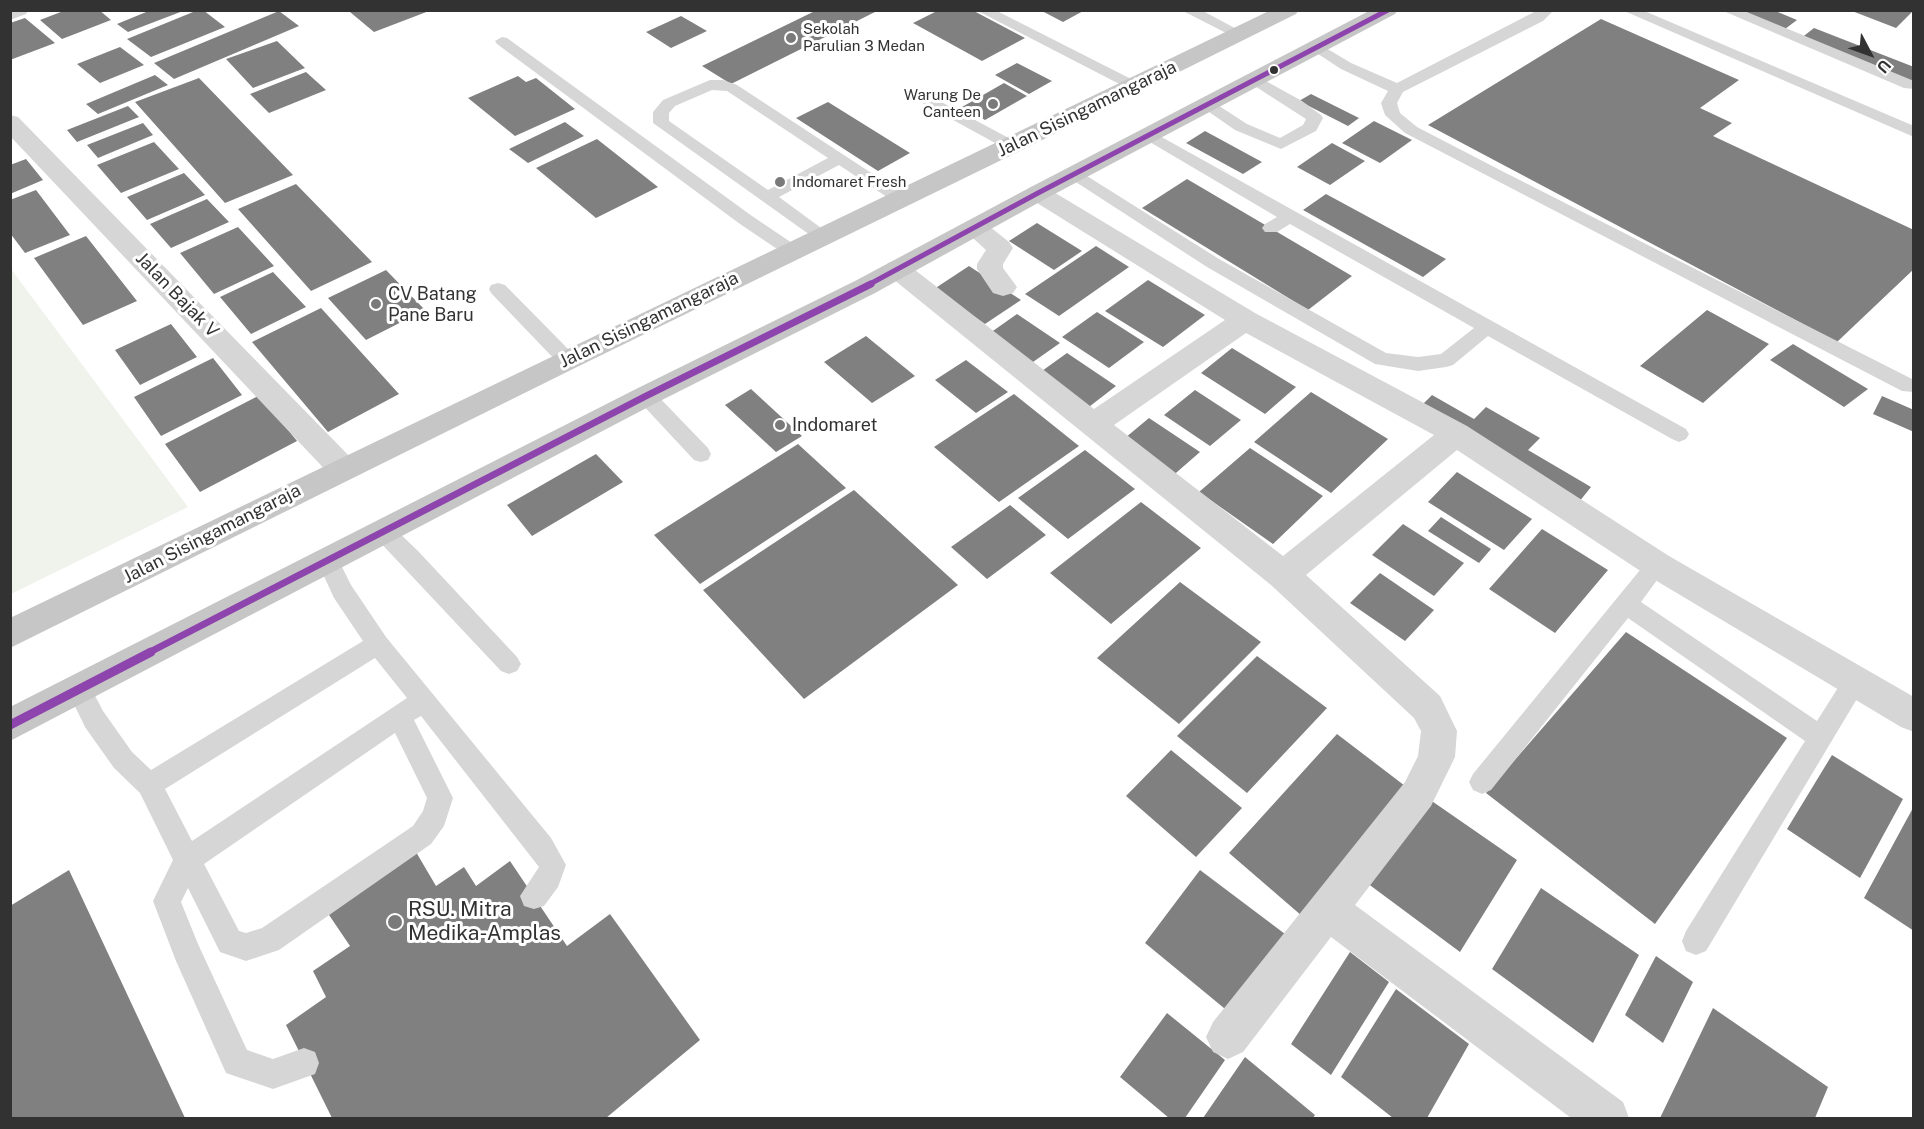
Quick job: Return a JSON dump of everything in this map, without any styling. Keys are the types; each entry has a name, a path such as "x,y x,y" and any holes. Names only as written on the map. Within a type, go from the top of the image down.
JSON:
{"highway":[{"path":"10,725 646,396 865,287 897,268 1388,10"},
{"name":"Jalan Sisingamangaraja","path":"10,633 1287,11"}],"street":[{"path":"10,14 19,10"},
{"name":"Jalan Bajak V","path":"10,122 343,469"},
{"path":"1038,194 1245,320 1456,434 1657,564 1914,716"},
{"path":"975,228 1001,249 990,264 990,269 1003,287"},
{"path":"897,268 1283,574 1427,707 1439,730 1436,757 1418,794 1228,1037"},
{"path":"1093,424 1245,320"},
{"path":"1283,574 1456,434"},
{"path":"1327,909 1607,1119"}],"lane":[{"path":"983,10 1134,86"},
{"path":"1188,10 1239,34"},
{"path":"1547,10 1538,18 1397,89 1389,103 1393,115 1411,130 1909,386"},
{"path":"1629,10 1914,132"},
{"path":"1728,10 1909,85"},
{"path":"502,41 746,220 792,251"},
{"path":"1316,48 1346,66 1397,89"},
{"path":"1207,105 1241,128 1281,144 1311,128 1315,118 1255,80"},
{"path":"823,236 660,123 661,112 669,103 710,85 732,88 902,199"},
{"path":"919,95 1012,146"},
{"path":"1149,135 1486,328 1679,434"},
{"path":"767,197 840,158"},
{"path":"1073,175 1382,359 1418,364 1446,360 1486,328"},
{"path":"1271,228 1290,217"},
{"path":"498,289 567,360"},
{"path":"646,396 701,454"},
{"path":"384,532 411,558 508,664"},
{"path":"328,561 342,591 378,644 542,847 553,865 548,878 534,896"},
{"path":"1482,782 1657,564"},
{"path":"1626,604 1821,738"},
{"path":"149,785 378,644"},
{"path":"1696,940 1855,682"},
{"path":"79,690 94,719 123,760 149,785 230,942 246,947 269,940 422,835 435,817 440,798 400,717"},
{"path":"304,1063 273,1074 237,1062 186,951 167,901 188,859 424,700"}],"shaded area":[{"path":"11,269 188,507 11,594"}],"building":[{"path":"66,10 99,10 111,20 62,39 40,20"},
{"path":"151,10 183,11 128,32 117,24"},
{"path":"203,10 225,27 151,57 127,39"},
{"path":"354,10 429,11 374,32 350,12"},
{"name":"Sekolah Parulian 3 Medan","path":"817,10 879,10 731,84 702,66"},
{"path":"939,10 972,10 1025,38 982,61 913,23"},
{"path":"1040,10 1085,10 1063,22"},
{"path":"1738,10 1773,10 1797,20 1785,29"},
{"path":"1852,10 1914,10 1896,28 1852,11"},
{"path":"279,11 299,26 174,79 154,63"},
{"path":"681,16 707,31 671,48 646,32"},
{"path":"25,18 55,43 10,60 10,23"},
{"path":"1601,19 1739,80 1700,108 1732,123 1713,136 1914,230 1914,269 1837,342 1428,125"},
{"path":"1814,28 1914,67 1914,84 1800,39"},
{"path":"277,41 305,68 253,88 226,59"},
{"path":"120,47 144,65 100,83 77,64"},
{"path":"1017,63 1052,81 1029,94 995,75"},
{"path":"306,72 326,90 269,113 250,94"},
{"path":"155,75 168,85 98,114 86,104"},
{"path":"518,76 526,82 536,78 575,109 515,136 468,98"},
{"path":"199,78 293,175 225,203 135,102"},
{"path":"1004,83 1027,96 985,120 962,107"},
{"path":"1311,94 1359,118 1348,126 1299,101"},
{"path":"828,102 910,153 878,171 796,118"},
{"path":"128,106 139,117 77,142 67,130"},
{"path":"1374,121 1412,140 1380,163 1342,143"},
{"path":"565,122 584,136 528,163 509,149"},
{"path":"143,123 153,135 98,158 87,145"},
{"path":"1205,131 1262,162 1243,174 1186,143"},
{"path":"597,139 658,187 596,218 536,168"},
{"path":"154,142 179,169 121,193 97,165"},
{"path":"1332,143 1365,161 1330,185 1297,167"},
{"path":"26,159 43,180 10,194 10,165"},
{"path":"184,173 205,195 147,220 127,197"},
{"path":"1187,179 1352,276 1308,310 1142,208"},
{"path":"296,184 372,262 311,291 238,209"},
{"path":"36,190 70,235 25,253 10,233 10,200"},
{"path":"1326,194 1446,259 1423,277 1303,210"},
{"path":"207,199 229,222 171,248 150,224"},
{"path":"1037,223 1082,251 1054,270 1009,241"},
{"path":"238,227 274,266 214,294 180,253"},
{"path":"86,236 137,301 83,325 34,258"},
{"path":"1096,246 1129,267 1059,316 1025,294"},
{"path":"969,266 1021,300 985,324 934,289"},
{"name":"CV Batang Pane Baru","path":"386,270 425,310 366,340 328,298"},
{"path":"273,272 306,307 251,334 220,297"},
{"path":"1148,280 1205,315 1163,347 1105,311"},
{"path":"321,308 399,394 328,432 252,342"},
{"path":"1707,310 1769,344 1703,403 1640,366"},
{"path":"1097,312 1144,342 1109,368 1062,337"},
{"path":"1017,314 1060,343 1033,362 990,333"},
{"path":"171,324 197,357 140,385 115,350"},
{"path":"866,336 915,376 872,403 824,362"},
{"path":"1793,344 1868,389 1844,407 1770,360"},
{"path":"1232,348 1296,387 1265,414 1201,373"},
{"path":"1067,353 1116,386 1085,410 1035,376"},
{"path":"213,358 242,395 161,436 134,397"},
{"path":"966,360 1008,392 976,413 935,380"},
{"path":"751,389 802,436 776,452 725,405"},
{"path":"1195,390 1241,420 1210,446 1164,415"},
{"path":"1311,392 1388,439 1331,493 1254,442"},
{"path":"1014,394 1079,446 999,502 934,447"},
{"path":"260,395 297,441 200,492 165,444"},
{"path":"1432,395 1474,419 1486,407 1540,438 1528,450 1591,487 1579,502 1420,407"},
{"path":"1882,396 1914,410 1914,432 1873,414"},
{"path":"1149,418 1200,452 1169,479 1119,443"},
{"path":"798,444 846,488 700,584 654,535"},
{"path":"1250,448 1323,496 1273,544 1199,492"},
{"path":"1085,450 1135,489 1068,539 1018,498"},
{"path":"596,454 623,482 532,536 507,505"},
{"path":"1457,472 1532,519 1504,550 1428,502"},
{"path":"854,490 958,585 804,699 703,590"},
{"path":"1141,502 1201,548 1111,624 1050,573"},
{"path":"1010,505 1046,535 987,579 951,547"},
{"path":"1441,517 1491,549 1479,563 1428,531"},
{"path":"1403,524 1464,563 1434,596 1372,555"},
{"path":"1542,529 1608,570 1555,633 1489,589"},
{"path":"1380,573 1434,610 1405,641 1350,603"},
{"path":"1180,582 1261,642 1179,724 1097,658"},
{"path":"1626,632 1787,738 1655,924 1486,793"},
{"path":"1257,656 1327,708 1247,793 1177,736"},
{"path":"1337,734 1409,789 1302,916 1229,853"},
{"path":"1171,750 1242,808 1196,857 1126,796"},
{"path":"1832,755 1903,799 1860,878 1787,829"},
{"path":"1426,797 1517,860 1460,952 1367,883"},
{"path":"1914,806 1914,931 1864,898"},
{"path":"416,852 436,886 464,867 476,886 510,861 567,946 610,914 700,1040 606,1118 332,1118 286,1025 326,997 313,971 350,946 327,912"},
{"path":"69,870 185,1118 10,1118 10,906"},
{"path":"1200,870 1285,934 1230,1013 1145,943"},
{"path":"1541,888 1639,955 1593,1043 1492,969"},
{"path":"1350,952 1389,982 1331,1075 1291,1044"},
{"path":"1656,956 1693,982 1663,1043 1625,1015"},
{"path":"1396,989 1469,1044 1427,1118 1393,1118 1341,1077"},
{"path":"1713,1008 1828,1087 1815,1118 1660,1118"},
{"path":"1167,1013 1225,1060 1185,1118 1169,1118 1120,1077"},
{"path":"1245,1057 1315,1115 1313,1118 1203,1118"}],"transit line":[{"path":"10,725 646,396 865,287 1038,193 1388,10"}],"place":[{"name":"Sekolah Parulian 3 Medan","path":"791,38"},
{"name":"Warung De Canteen","path":"993,104"},
{"name":"Indomaret Fresh","path":"780,182"},
{"name":"CV Batang Pane Baru","path":"376,304"},
{"name":"Indomaret","path":"780,425"},
{"name":"RSU. Mitra Medika-Amplas","path":"395,922"}]}
